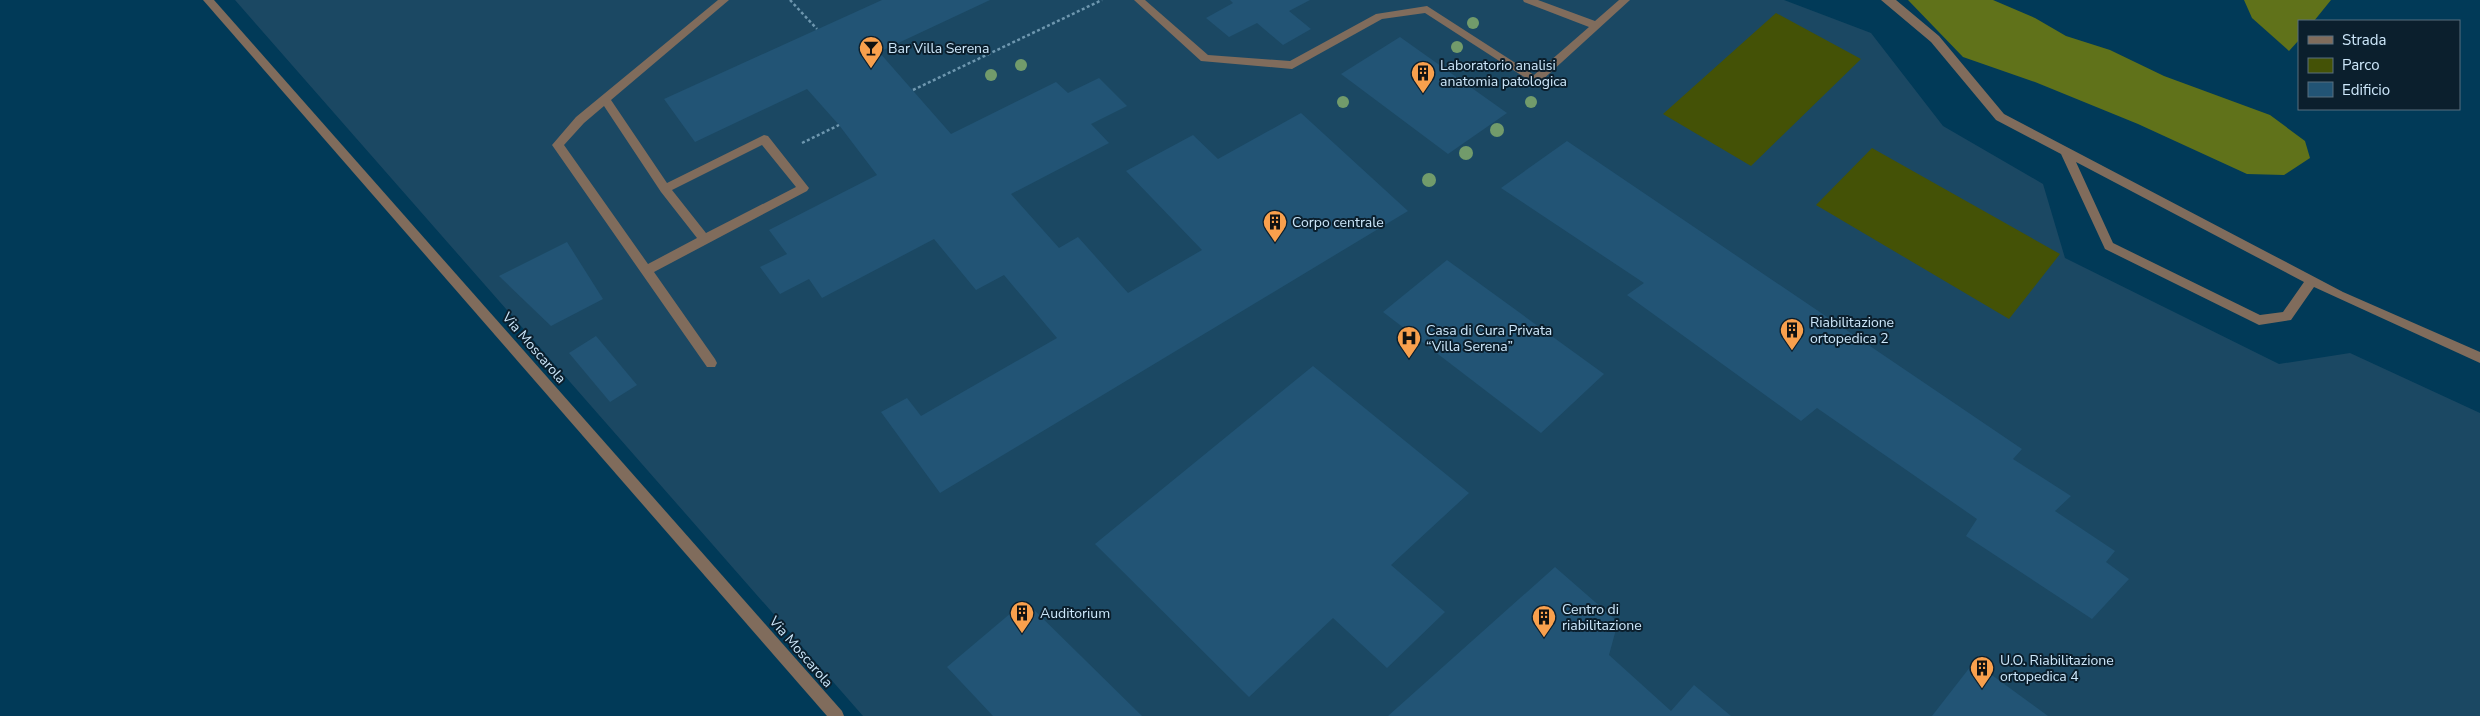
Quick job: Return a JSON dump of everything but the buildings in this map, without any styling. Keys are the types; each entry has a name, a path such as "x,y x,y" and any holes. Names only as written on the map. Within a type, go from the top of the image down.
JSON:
{"street":[{"name":"Via Moscarola","path":"208,0 837,716"},
{"path":"711,363 645,272 558,145 580,120 724,0"},
{"path":"1139,0 1205,58 1292,65 1380,16 1427,10 1535,80 1625,0"},
{"path":"1528,0 1597,26"},
{"path":"1886,0 1892,2 1935,39 2000,117 2312,280 2480,358"},
{"path":"605,100 665,188 706,240"},
{"path":"645,272 802,188 764,138 665,188"},
{"path":"2065,151 2109,246 2259,320 2287,317 2312,280"}],"path":[{"path":"790,0 817,29"},
{"path":"914,90 1102,0"},
{"path":"777,156 839,125"}],"shaded area":[{"name":"Casa di Cura Privata “Villa Serena”","path":"235,0 1784,0 1871,33 1943,126 2043,184 2065,258 2279,364 2350,353 2480,413 2480,716 863,716"}],"green space":[{"path":"1908,0 1993,0 2035,18 2066,36 2110,50 2164,76 2270,115 2305,141 2310,158 2284,175 2247,174 2138,124 2035,82 1963,57"},
{"path":"2244,0 2331,0 2315,20 2298,20 2298,41 2289,51 2252,18"},
{"path":"1776,13 1861,59 1751,166 1663,114"},
{"path":"1872,148 2060,254 2009,319 1816,205"}],"place":[{"name":"Bar Villa Serena","path":"871,69"},
{"name":"Laboratorio analisi anatomia patologica","path":"1423,94"},
{"name":"Corpo centrale","path":"1275,243"},
{"name":"Riabilitazione ortopedica 2","path":"1792,351"},
{"name":"Casa di Cura Privata “Villa Serena”","path":"1409,359"},
{"name":"Auditorium","path":"1022,634"},
{"name":"Centro di riabilitazione","path":"1544,638"},
{"name":"U.O. Riabilitazione ortopedica 4","path":"1982,689"}]}
